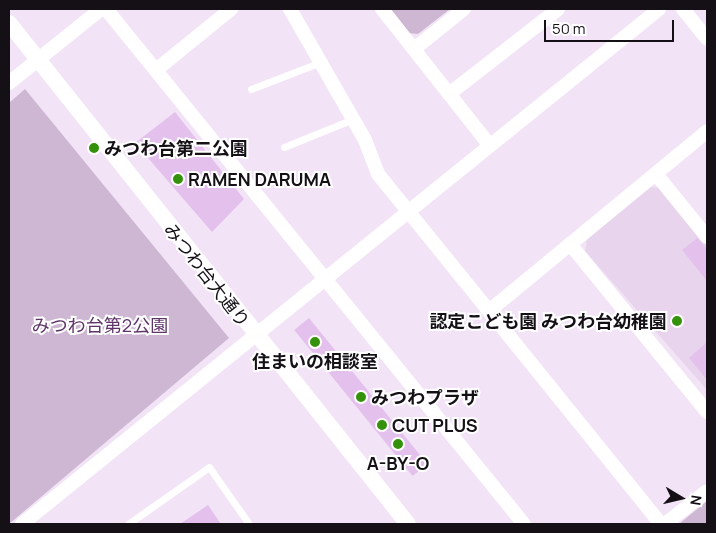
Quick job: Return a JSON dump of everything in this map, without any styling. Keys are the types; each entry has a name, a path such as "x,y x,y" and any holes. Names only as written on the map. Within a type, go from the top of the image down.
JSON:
{"street":[{"path":"9,83 101,9"},
{"path":"106,9 524,524"},
{"path":"156,70 231,9"},
{"path":"290,9 353,119 378,174 404,211 489,311 661,524"},
{"path":"382,9 488,143"},
{"path":"414,50 464,9"},
{"path":"449,94 558,9"},
{"path":"22,524 326,280 404,211 488,143 659,9"},
{"path":"683,9 707,39"},
{"name":"みつわ台大通り","path":"9,23 255,337 408,524"},
{"path":"489,311 707,131"},
{"path":"656,174 707,236"},
{"path":"570,244 707,412"},
{"path":"665,524 707,491"}],"lane":[{"path":"251,89 322,62"},
{"path":"284,147 353,119"},
{"path":"130,524 209,467 249,524"}],"shaded area":[{"name":"認定こども園 みつわ台幼稚園","path":"651,187 661,188 707,245 707,390 585,251 587,240"}],"green space":[{"path":"388,9 450,9 418,34 408,33"},
{"name":"みつわ台第2公園","path":"25,89 229,338 9,524 9,103"},
{"path":"707,501 707,524 679,524"}],"building":[{"path":"175,112 244,199 212,232 135,143"},
{"path":"697,238 707,249 707,281 682,250"},
{"name":"みつわプラザ","path":"309,318 427,464 413,476 294,330"},
{"path":"707,342 707,380 689,358"},
{"path":"208,505 221,524 180,524"}],"place":[{"name":"みつわ台第二公園","path":"94,148"},
{"name":"RAMEN DARUMA","path":"178,179"},
{"name":"認定こども園 みつわ台幼稚園","path":"677,321"},
{"name":"住まいの相談室","path":"315,342"},
{"name":"みつわプラザ","path":"361,397"},
{"name":"CUT PLUS","path":"382,425"},
{"name":"A-BY-O","path":"398,444"}]}
